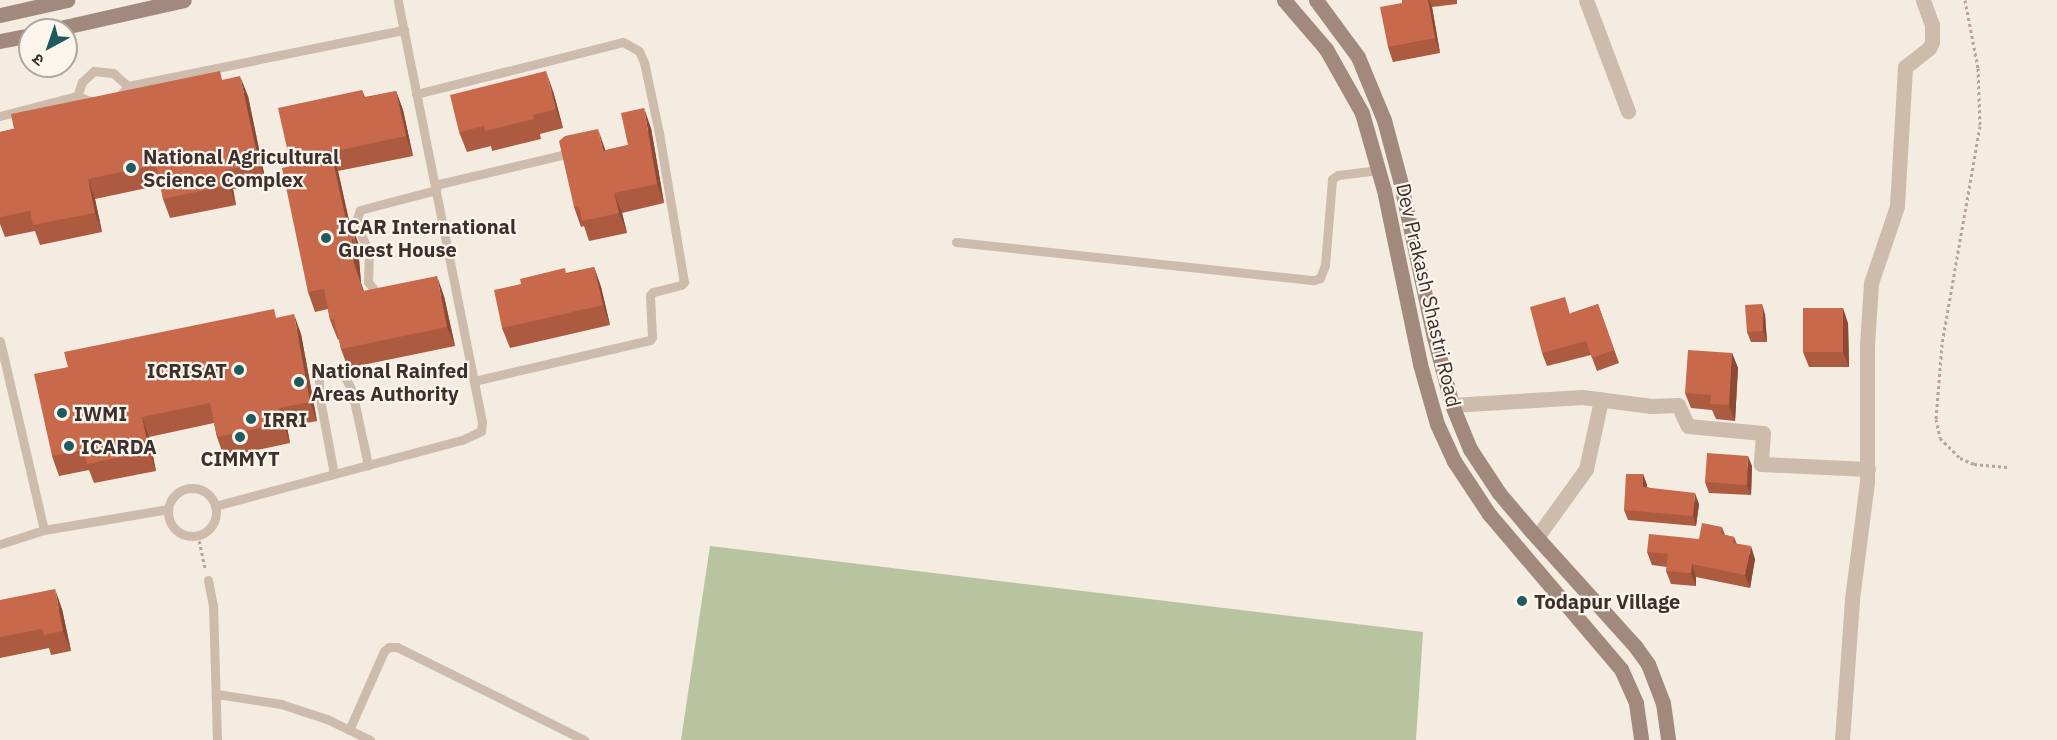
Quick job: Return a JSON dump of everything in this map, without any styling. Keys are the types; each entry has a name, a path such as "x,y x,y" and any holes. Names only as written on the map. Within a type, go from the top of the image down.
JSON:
{"street":[{"path":"0,15 67,0"},
{"path":"78,24 184,0"},
{"name":"Dev Prakash Shastri Road","path":"1284,0 1326,49 1347,82 1362,113 1379,170 1420,364 1445,442 1464,479 1489,514 1621,669 1636,703 1641,740"},
{"name":"Dev Prakash Shastri Road","path":"1316,0 1358,57 1384,120 1452,405 1470,449 1499,493 1635,646 1648,664 1664,703 1668,740"},
{"path":"1586,0 1628,111"},
{"path":"1842,740 1852,599 1868,469 1867,345 1871,283 1897,206 1905,67 1929,48 1932,42 1932,25 1923,0"},
{"path":"0,41 18,37"},
{"path":"1452,405 1582,397 1651,406 1678,405 1688,426 1763,433 1761,464 1868,469"},
{"path":"1537,537 1586,469 1601,400"}],"lane":[{"path":"215,506 462,440 481,431 483,422 398,0"},
{"path":"0,116 78,96 98,104 109,103 117,99 128,86 404,30"},
{"path":"416,94 623,42 639,51 644,62 658,124 684,282 650,295 652,336 650,340 474,381"},
{"path":"78,96 82,82 94,71 113,73 128,86"},
{"path":"391,296 381,298 368,282 369,252 359,231 357,219 360,210 435,187 566,154"},
{"path":"956,242 1314,280 1320,278 1325,265 1332,179 1338,175 1379,170"},
{"path":"444,284 454,282"},
{"path":"0,341 44,531"},
{"path":"334,474 319,394 319,377 326,369 336,369 343,373 352,391 368,465"},
{"path":"190,488 206,493 215,506 214,520 211,527 198,535 183,534 176,530 168,517 168,509 176,495 190,488"},
{"path":"0,544 44,531 168,509"},
{"path":"208,580 213,605 218,694 217,740"},
{"path":"350,729 384,651 389,647 397,647 584,740"},
{"path":"218,694 282,704 350,729 370,740"}],"path":[{"path":"1965,0 1978,68 1980,126 1942,344 1936,419 1940,438 1960,458 1974,464 2010,467"},
{"path":"198,535 208,580"}],"green space":[{"path":"710,546 1423,632 1416,740 681,740"}],"building":[{"path":"1402,0 1428,0 1435,38 1388,47 1380,7 1402,3"},
{"name":"National Agricultural Science Complex","path":"220,71 222,80 240,76 259,163 226,170 229,185 163,199 156,165 88,179 95,213 33,225 30,211 0,217 0,132 14,129 11,114"},
{"path":"546,71 556,109 533,115 534,119 485,131 484,126 459,132 450,95"},
{"name":"ICAR International Guest House","path":"362,90 364,98 396,91 406,136 331,152 346,220 348,219 355,234 355,239 352,239 354,263 363,291 437,276 447,327 341,349 334,319 330,320 324,289 308,292 282,168 291,166 278,108"},
{"path":"644,108 657,184 614,193 619,213 582,221 579,206 574,207 559,141 565,136 598,129 603,151 628,145 621,113"},
{"path":"594,267 603,305 502,328 494,290 521,284 520,279 565,268 566,274"},
{"path":"1565,297 1570,314 1598,304 1614,350 1592,358 1586,341 1542,353 1530,307"},
{"path":"1762,304 1763,331 1747,332 1745,305"},
{"path":"1803,308 1843,308 1843,352 1803,352"},
{"path":"274,309 276,318 294,314 310,402 279,408 283,423 217,437 210,403 142,417 149,451 87,464 84,450 52,456 34,374 68,367 64,352"},
{"path":"1688,350 1732,353 1729,405 1710,404 1711,395 1685,393"},
{"path":"1707,453 1748,456 1747,485 1705,482"},
{"path":"1626,474 1643,474 1643,487 1695,493 1693,516 1624,510"},
{"path":"1702,523 1722,527 1721,534 1734,537 1733,543 1751,546 1745,575 1692,564 1691,573 1666,571 1668,554 1647,552 1649,534 1699,539"},
{"path":"55,589 63,631 44,635 42,629 0,637 0,600"}],"place":[{"name":"National Agricultural Science Complex","path":"131,168"},
{"name":"ICAR International Guest House","path":"326,238"},
{"name":"ICRISAT","path":"239,370"},
{"name":"National Rainfed Areas Authority","path":"299,382"},
{"name":"IWMI","path":"62,413"},
{"name":"IRRI","path":"251,419"},
{"name":"CIMMYT","path":"240,437"},
{"name":"ICARDA","path":"69,446"},
{"name":"Todapur Village","path":"1522,601"}]}
